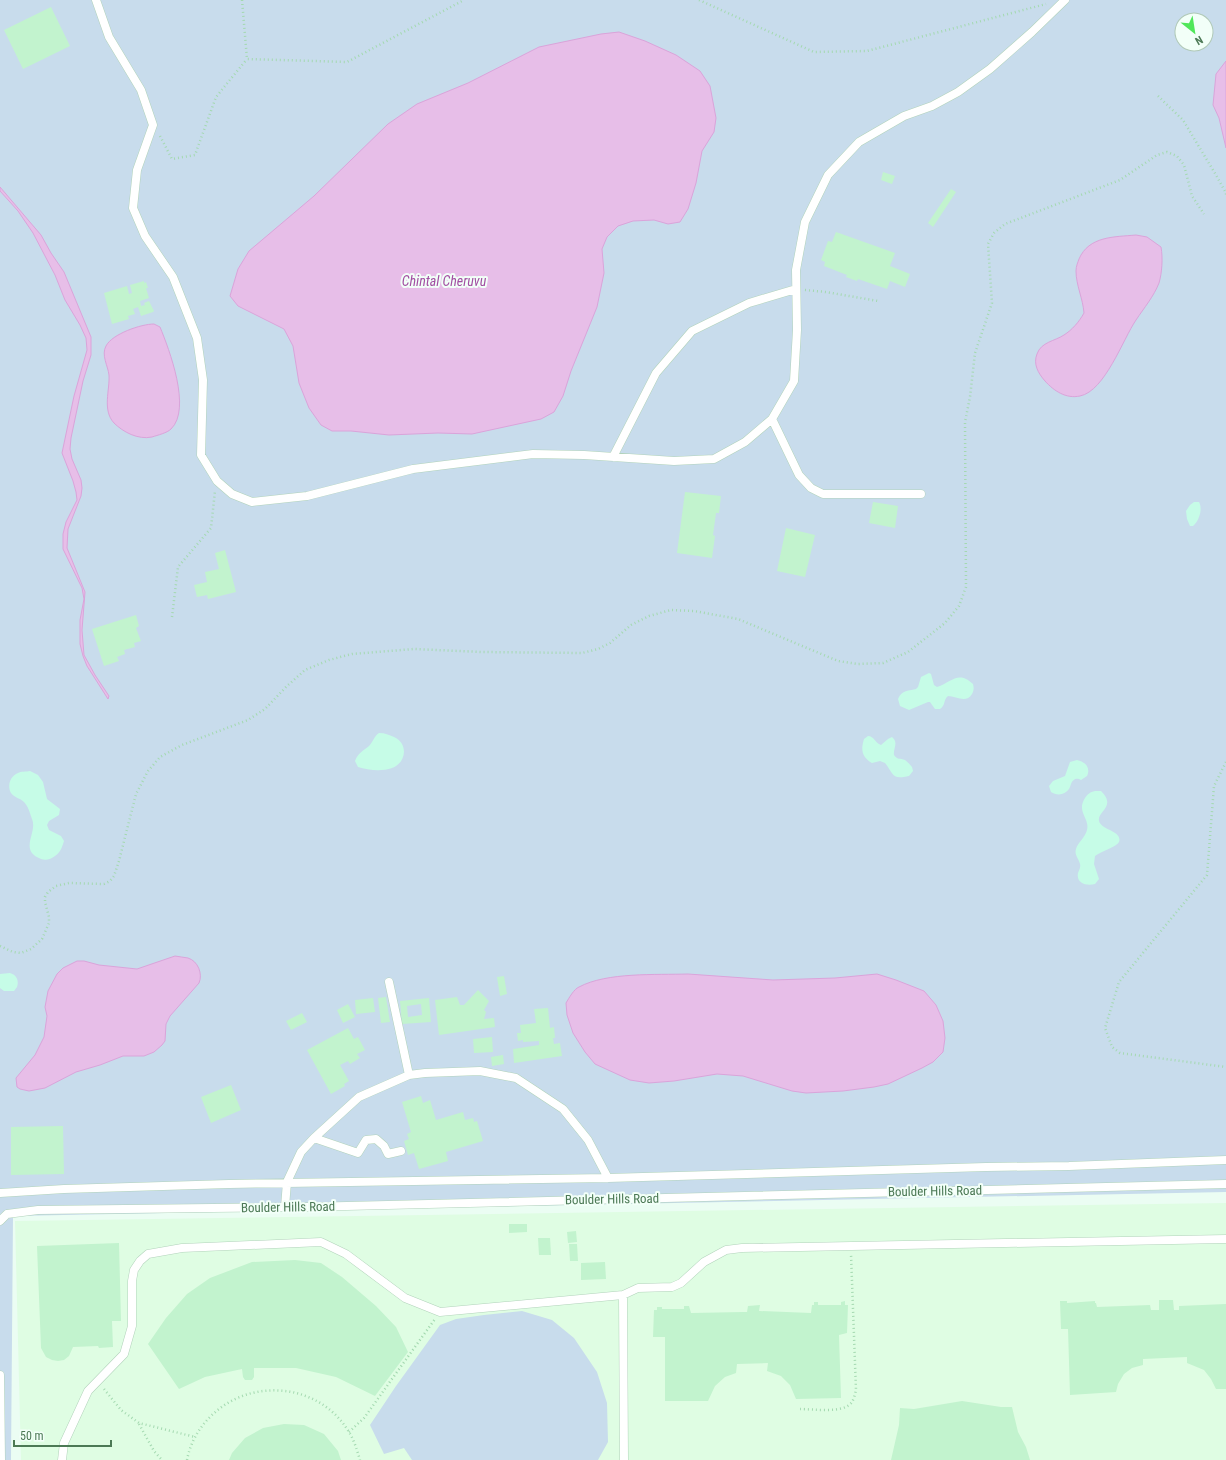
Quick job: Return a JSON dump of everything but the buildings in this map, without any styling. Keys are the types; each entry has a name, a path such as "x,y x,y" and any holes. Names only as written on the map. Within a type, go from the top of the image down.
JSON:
{"lane":[{"path":"96,0 110,37 141,90 153,125 138,170 133,208 145,236 173,277 197,338 203,380 201,455 217,481 232,494 252,502 307,496 413,469 533,454 584,454 674,461 714,458 745,442 772,419 794,381 797,330 796,270 805,222 828,175 859,142 904,116 932,106 958,92 990,69 1032,32 1065,0"},
{"path":"613,457 656,373 692,331 749,303 796,289"},
{"path":"772,419 799,475 811,488 823,494 921,494"},
{"path":"389,982 409,1075"},
{"path":"285,1207 287,1182 301,1152 314,1138 359,1097 409,1075 480,1071 516,1078 563,1109 588,1140 608,1178"},
{"path":"314,1138 358,1153 366,1140 376,1139 384,1146 388,1154 401,1151"},
{"name":"Boulder Hills Road","path":"0,1193 64,1189 287,1182 608,1178 970,1167 1069,1166 1226,1160"},
{"name":"Boulder Hills Road","path":"0,1219 8,1214 38,1210 285,1207 1226,1184"},
{"path":"62,1460 64,1443 88,1392 124,1354 132,1326 132,1281 134,1270 140,1261 148,1254 182,1248 321,1242 346,1254 405,1298 440,1312 623,1295 638,1288 672,1287 681,1283 704,1262 726,1250 742,1248 1226,1239"},
{"path":"623,1295 624,1460"},
{"path":"0,1375 1,1460"}],"path":[{"path":"153,125 172,159 195,155 216,97 247,59 242,0"},
{"path":"247,59 347,62 464,0"},
{"path":"699,0 814,52 866,51 1047,4"},
{"path":"1158,96 1183,120 1216,175 1226,194 1226,197"},
{"path":"0,946 13,952 21,953 31,949 42,939 49,923 45,897 48,892 56,886 69,883 104,884 110,881 114,876 119,861 136,794 148,771 160,757 182,745 248,720 265,709 305,670 329,660 352,654 414,649 482,652 582,653 598,649 610,643 631,625 649,616 671,610 694,611 738,619 838,662 858,664 883,663 908,652 945,623 959,606 966,587 964,422 970,397 975,353 992,303 988,244 994,233 1005,224 1120,180 1157,155 1167,152 1177,156 1184,165 1192,196 1204,214"},
{"path":"796,289 826,292 878,302"},
{"path":"172,617 178,567 211,528 217,481"},
{"path":"1226,762 1214,786 1207,875 1119,982 1104,1028 1112,1047 1120,1053 1226,1067"},
{"path":"800,1409 837,1409 845,1408 852,1403 856,1390 851,1246"},
{"path":"349,1432 364,1418 440,1312"},
{"path":"99,1380 107,1395 121,1410 139,1423 195,1437"},
{"path":"187,1460 195,1437 204,1423 225,1404 245,1394 262,1390 279,1390 296,1392 312,1398 339,1418 349,1432 357,1448 360,1460"},
{"path":"139,1423 154,1451 162,1460"}],"shaded area":[{"path":"0,0 1226,0 1226,1192 13,1216 11,1460 0,1460"},
{"path":"1226,1203 1226,1460 21,1460 15,1221"},
{"path":"522,1311 552,1320 574,1338 597,1372 607,1403 608,1442 598,1460 412,1460 404,1448 384,1454 370,1425 440,1325 456,1319"}],"sand":[{"path":"1194,502 1199,502 1201,508 1199,518 1193,526 1190,526 1186,511"},
{"path":"929,673 931,674 934,685 937,687 959,677 968,680 973,684 974,689 972,694 967,699 948,696 940,709 935,709 930,702 909,710 900,706 898,699 901,694 905,691 916,689 921,677"},
{"path":"379,733 399,740 404,749 403,758 397,766 383,770 370,770 358,767 355,761 358,756 369,746"},
{"path":"868,736 872,737 881,745 892,737 895,741 895,757 905,760 912,767 913,771 909,776 896,777 885,763 880,761 872,763 868,761 864,755 862,746 864,739"},
{"path":"1077,760 1082,762 1088,768 1087,776 1081,780 1077,779 1073,781 1069,789 1063,794 1051,792 1049,786 1053,781 1065,776 1070,762"},
{"path":"30,771 38,775 43,782 47,799 60,809 59,815 49,821 47,825 49,830 61,836 64,841 59,853 45,860 34,855 31,851 30,841 33,824 28,808 22,801 11,793 9,787 11,779 15,774"},
{"path":"1095,791 1101,791 1107,801 1107,805 1099,817 1099,821 1104,827 1118,835 1119,842 1115,846 1095,856 1094,864 1099,879 1095,884 1089,885 1080,882 1079,880 1078,873 1080,865 1076,851 1087,830 1087,822 1082,811 1083,803 1088,794"},
{"path":"10,973 17,978 17,987 14,991 4,991 0,988 0,974"}],"water":[{"name":"Chintal Cheruvu","path":"619,32 645,41 676,55 700,71 710,86 716,118 714,132 702,151 696,183 688,209 680,222 668,224 654,220 633,221 618,226 607,237 602,249 604,273 597,307 571,371 563,396 554,412 541,419 472,434 438,433 389,435 351,431 332,431 321,425 309,408 299,383 293,346 284,329 238,306 230,296 238,269 249,251 314,196 388,124 417,104 468,83 539,47 601,34"},
{"path":"1226,61 1226,148 1219,118 1213,105 1216,74"},
{"path":"0,187 41,235 64,272 91,337 91,355 83,381 71,438 70,449 72,459 81,480 82,488 81,496 68,529 67,548 85,592 82,630 84,655 109,696 108,699 87,666 83,656 80,644 80,620 84,599 82,588 63,549 63,534 66,522 77,500 73,481 62,453 74,396 87,350 86,338 65,300 55,275 33,233 18,211 0,191"},
{"path":"1136,235 1147,237 1161,247 1161,270 1157,288 1136,320 1105,375 1097,385 1089,392 1075,397 1056,391 1040,375 1036,365 1036,358 1039,350 1045,344 1070,331 1078,323 1084,313 1076,276 1076,267 1083,251 1089,246 1103,239"},
{"path":"148,324 154,324 160,327 173,364 177,379 179,408 177,420 171,429 162,434 147,438 131,434 114,423 110,418 107,406 109,375 104,353 109,342 120,334 127,330"},
{"path":"175,956 192,960 199,968 200,979 199,983 170,1016 166,1024 165,1041 154,1052 144,1056 123,1056 76,1072 45,1088 29,1091 17,1087 16,1078 35,1055 44,1037 47,1016 45,1007 48,991 57,974 63,968 77,961 84,961 99,965 137,969"},
{"path":"688,974 773,980 835,978 877,974 924,991 936,1005 943,1021 945,1038 943,1052 933,1062 888,1084 843,1091 806,1093 792,1091 743,1076 717,1074 674,1081 649,1083 630,1080 595,1064 585,1052 573,1033 567,1015 566,1003 575,990 590,982 617,977 632,975"}]}
